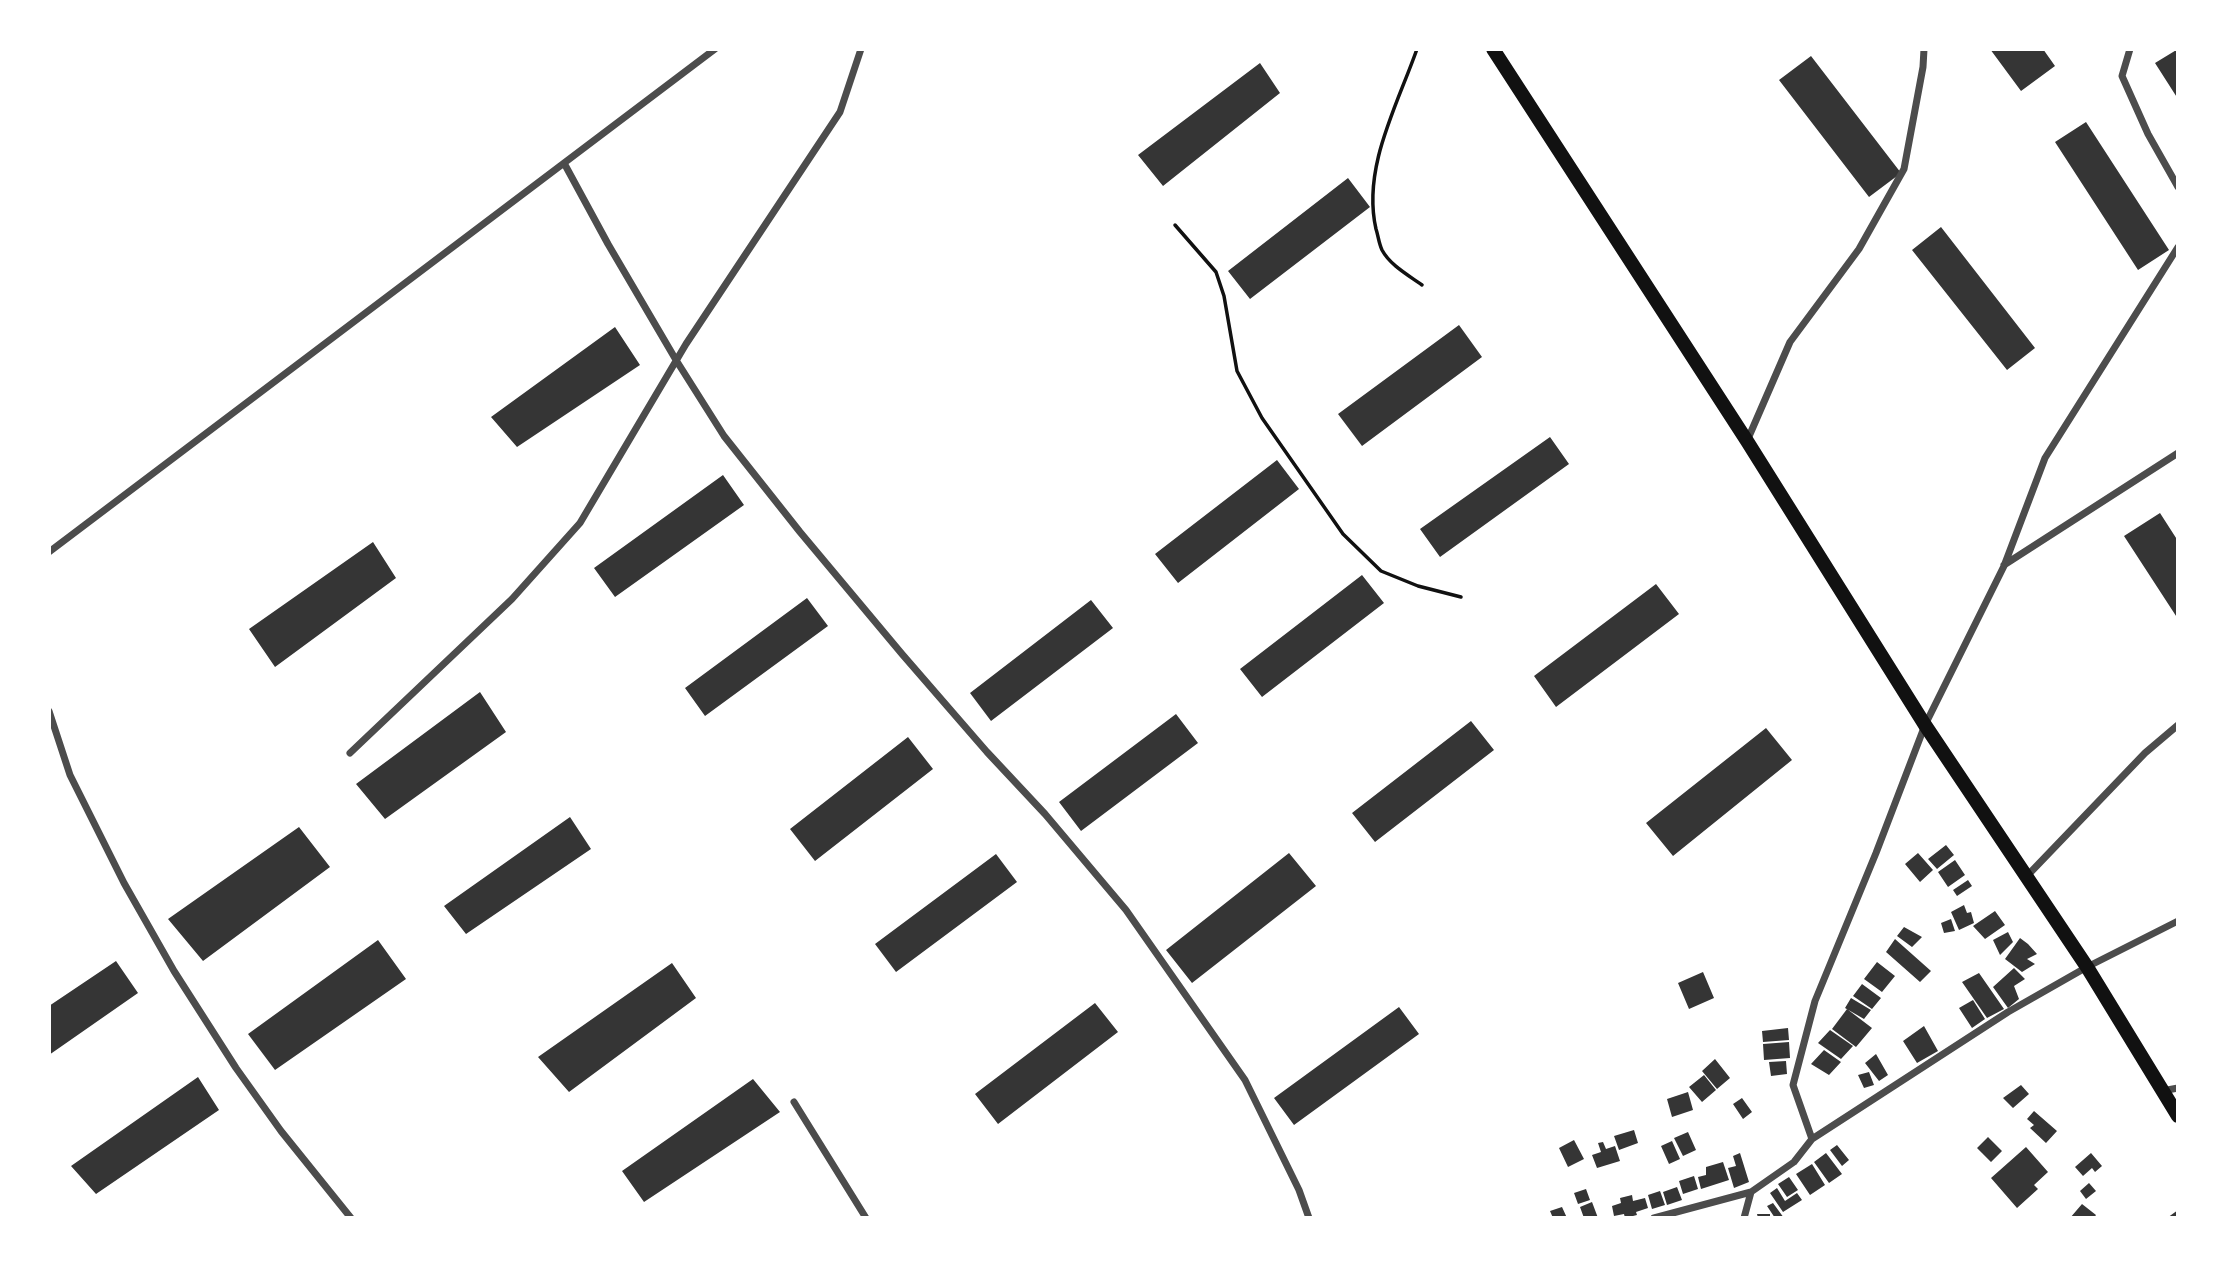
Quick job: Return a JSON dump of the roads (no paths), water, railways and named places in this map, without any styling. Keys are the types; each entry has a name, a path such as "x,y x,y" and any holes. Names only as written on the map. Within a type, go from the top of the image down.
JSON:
{"main road":[{"path":"1493,49 1747,441 1925,725 2087,967 2178,1116"}],"street":[{"path":"49,552 715,49"},
{"path":"350,753 512,599 580,523 676,360 840,112 861,49"},
{"path":"1747,441 1790,342 1859,249 1904,169 1924,49"},
{"path":"2130,49 2122,76 2148,134 2178,187"},
{"path":"564,163 608,244 724,436 800,532 1126,910 1245,1080 1299,1190 1309,1218"},
{"path":"1812,1139 1793,1085 1815,1002 1925,725 2004,566 2045,458 2178,247"},
{"path":"2004,566 2178,453"},
{"path":"49,711 71,775 124,883 174,971 236,1068 281,1131 351,1218"},
{"path":"2027,876 2145,753 2178,725"},
{"path":"1654,1218 1751,1192 1794,1162 1812,1139 2008,1012 2087,967 2178,921"},
{"path":"2162,1091 2178,1088"},
{"path":"794,1102 866,1218"},
{"path":"1744,1218 1751,1192"}]}
